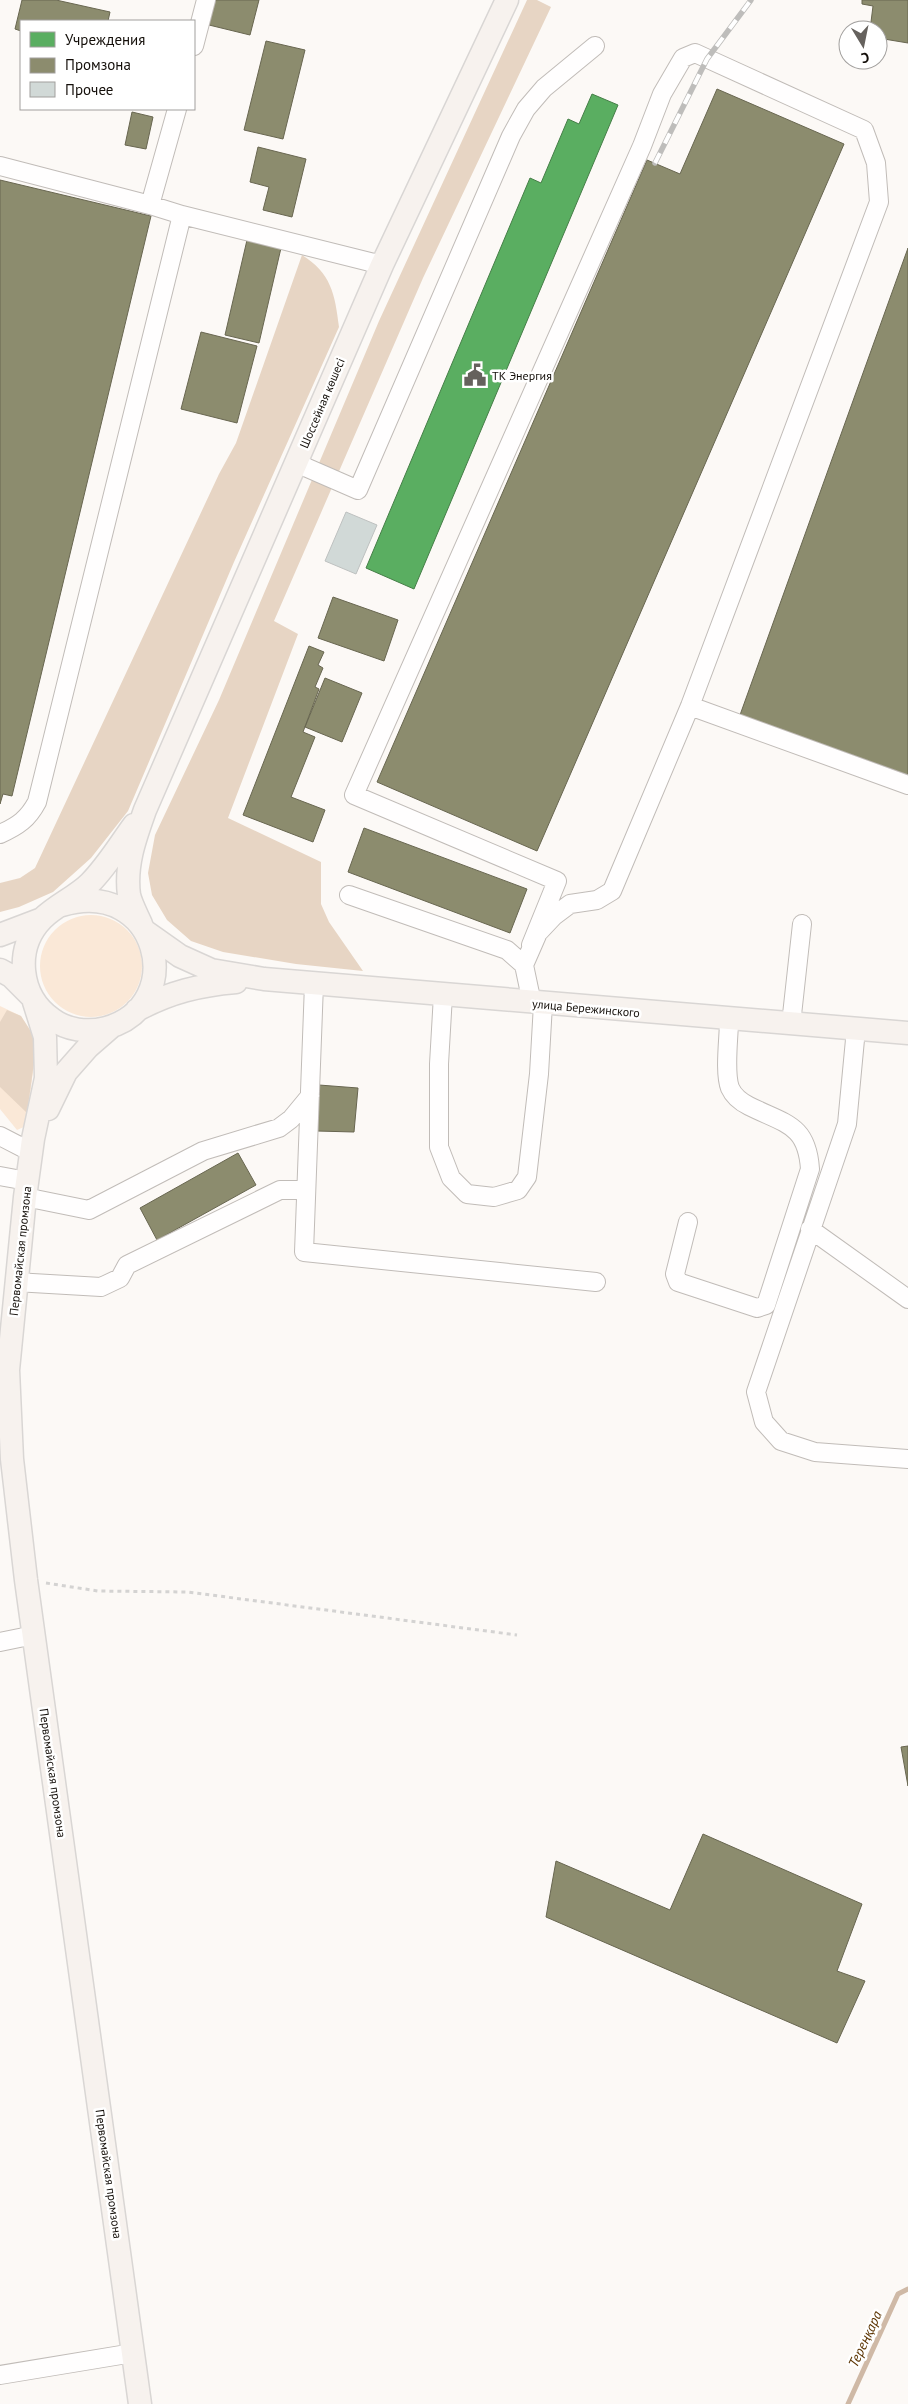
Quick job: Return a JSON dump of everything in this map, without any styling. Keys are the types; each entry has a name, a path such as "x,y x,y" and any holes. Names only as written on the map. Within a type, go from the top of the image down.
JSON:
{"main road":[{"name":"Шоссейная көшесі","path":"145,810 382,265 507,0"},
{"path":"32,1146 46,1078 45,1037 24,974 24,959 33,931 42,920 90,883 145,810"},
{"path":"138,1010 146,998 155,970 154,955 130,896 129,868 132,846 145,810"},
{"path":"62,905 90,900 118,906 180,956 211,970 264,979"},
{"path":"0,936 42,920"},
{"path":"0,970 11,976 42,1011 63,1026 87,1031 112,1027"},
{"path":"32,1146 66,1072 88,1048 112,1027 161,997 187,988 264,979"},
{"name":"улица Бережинского","path":"264,979 538,1004 908,1033"},
{"name":"Первомайская промзона","path":"32,1146 15,1282 8,1370 12,1459 26,1580 140,2404"}],"lane":[{"path":"195,42 206,0"},
{"path":"296,463 358,490 511,136 526,109 544,88 595,46"},
{"path":"524,965 531,945 557,881 354,795 634,164 662,94 683,58 695,53 864,130 876,163 879,202 690,706 612,891 597,900 570,904 554,916 531,945"},
{"path":"150,204 177,110"},
{"path":"0,166 150,204 182,215 382,265"},
{"path":"0,834 15,827 29,816 37,802 182,215"},
{"path":"690,706 908,785"},
{"path":"349,895 507,950 524,965 538,1004 539,1066 527,1177 518,1190 494,1197 467,1194 452,1178 439,1147 439,1064 443,995"},
{"path":"791,1024 802,924"},
{"path":"314,984 304,1252 596,1282"},
{"path":"688,1222 675,1274 678,1282 757,1308 766,1305 810,1169 809,1150 798,1130 739,1101 730,1088 728,1074 729,1020"},
{"path":"856,1029 847,1124 756,1392 764,1422 781,1441 815,1452 908,1459"},
{"path":"0,1176 26,1189 89,1210 203,1151 278,1128 291,1119 310,1096"},
{"path":"0,1136 32,1146"},
{"path":"15,1282 100,1287 120,1278 128,1265 280,1190 306,1190"},
{"path":"810,1229 908,1299"},
{"path":"0,1642 34,1635"},
{"path":"0,2375 133,2353"}],"path":[{"path":"26,1580 98,1590 188,1592 518,1636"}],"shaded area":[{"path":"527,0 537,0 551,7 423,278 274,621 298,634 228,818 321,862 321,904 329,922 363,971 296,964 223,952 191,941 167,920 152,895 148,873 155,835 219,700 379,321"},
{"path":"302,255 319,269 330,285 336,304 339,327 234,562 128,811 91,858 53,892 19,907 0,912 0,883 20,878 35,868 219,474 236,443"},
{"path":"91,915 110,919 127,930 138,947 142,966 138,985 127,1002 110,1013 91,1017 72,1013 55,1002 44,985 40,966 44,947 55,930 72,919"},
{"path":"0,1006 21,1016 37,1041 26,1126 17,1130 0,1109"},
{"path":"7,1010 21,1016 37,1041 27,1113 0,1087 0,1022"}],"building: Учреждения":[{"name":"ТК Энергия","path":"592,94 618,105 414,589 366,568 530,178 541,183 568,119 579,124"}],"building: Промзона":[{"path":"22,0 56,0 110,12 108,20 20,20 20,31 15,29"},
{"path":"215,0 259,0 250,35 209,25"},
{"path":"862,0 908,0 908,43 888,40 888,20 871,20 873,6 862,4"},
{"path":"266,41 305,50 283,139 244,130"},
{"path":"717,89 844,144 537,851 377,782 647,160 680,174"},
{"path":"132,112 153,117 146,149 125,145"},
{"path":"258,147 306,159 292,217 263,210 269,187 250,182"},
{"path":"0,180 151,216 12,796 3,794 0,804"},
{"path":"247,240 281,248 259,343 225,335"},
{"path":"908,248 908,775 740,715"},
{"path":"201,332 257,346 237,423 181,409"},
{"path":"333,597 398,620 384,661 318,638"},
{"path":"309,646 324,652 318,665 323,668 315,687 319,689 303,732 315,737 291,797 325,810 313,842 243,815"},
{"path":"325,678 362,693 342,742 305,727"},
{"path":"364,828 527,889 510,933 348,872"},
{"path":"319,1085 358,1088 354,1132 317,1131"},
{"path":"238,1153 256,1185 157,1240 140,1208"},
{"path":"908,1746 908,1786 901,1747"},
{"path":"703,1834 862,1904 837,1971 865,1981 837,2043 546,1917 556,1861 670,1910"}],"building: Прочее":[{"path":"346,512 377,525 356,574 325,561"}],"waterway":[{"name":"Тереңқара","path":"848,2404 898,2294 908,2289"}],"railway":[{"path":"655,163 707,59 751,0"}],"place":[{"name":"ТК Энергия","path":"475,375"}]}
